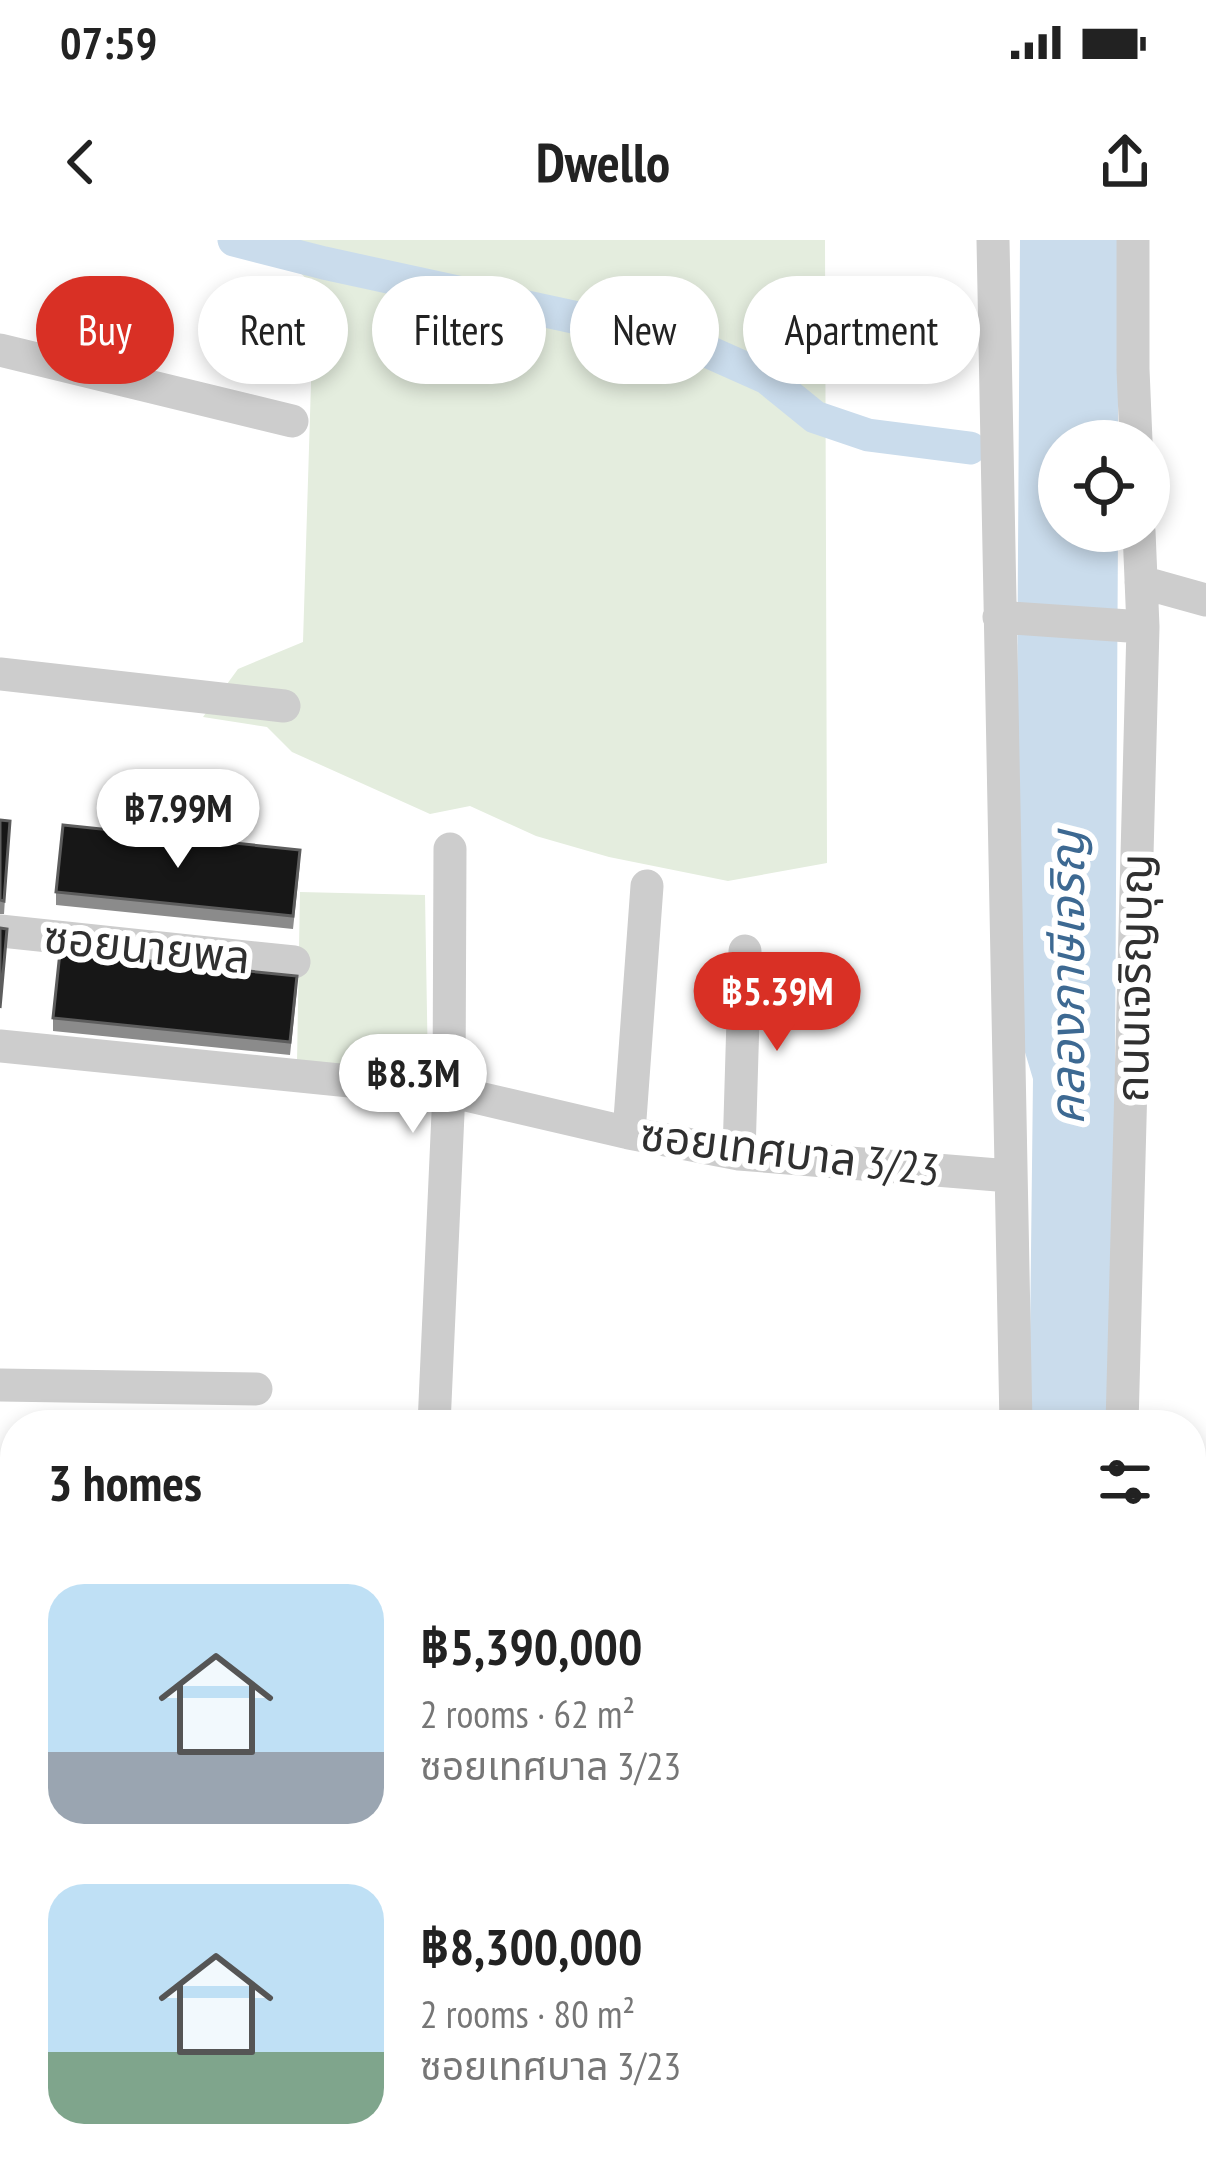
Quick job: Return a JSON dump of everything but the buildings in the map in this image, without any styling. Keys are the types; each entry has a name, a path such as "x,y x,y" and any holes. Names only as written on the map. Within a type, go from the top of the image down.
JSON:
{"street":[{"path":"993,240 1006,618 1016,1410"},
{"path":"1133,240 1135,420"},
{"path":"0,350 292,421"},
{"name":"ถนนเจริญบุญ","path":"1122,1410 1132,626 1141,582 1140,552"},
{"path":"1141,582 1206,600"},
{"path":"1006,618 1132,626"},
{"path":"0,674 284,706"},
{"path":"435,1410 449,1091 450,849"},
{"path":"629,1133 647,886"},
{"name":"ซอยนายพล","path":"0,932 294,962"},
{"path":"739,1154 745,951"},
{"name":"ซอยเทศบาล 3/23","path":"0,1046 449,1091 739,1154 1010,1176"},
{"path":"0,1385 256,1389"}],"green space":[{"path":"294,240 825,240 825,276 743,276 743,384 825,384 827,863 728,881 609,857 536,836 470,806 430,814 292,752 267,727 203,717 238,669 303,642 311,384 348,384 348,276 304,276 292,265"},
{"path":"300,892 425,895 428,1072 297,1062"}],"water":[{"name":"คลองภาษีเจริญ","path":"1020,240 1118,240 1118,420 1038,420 1038,552 1118,552 1113,1410 1029,1410 1033,1079 1015,1019"}],"waterway":[{"path":"234,240 684,341 767,378 815,417 868,435 970,448"}]}
